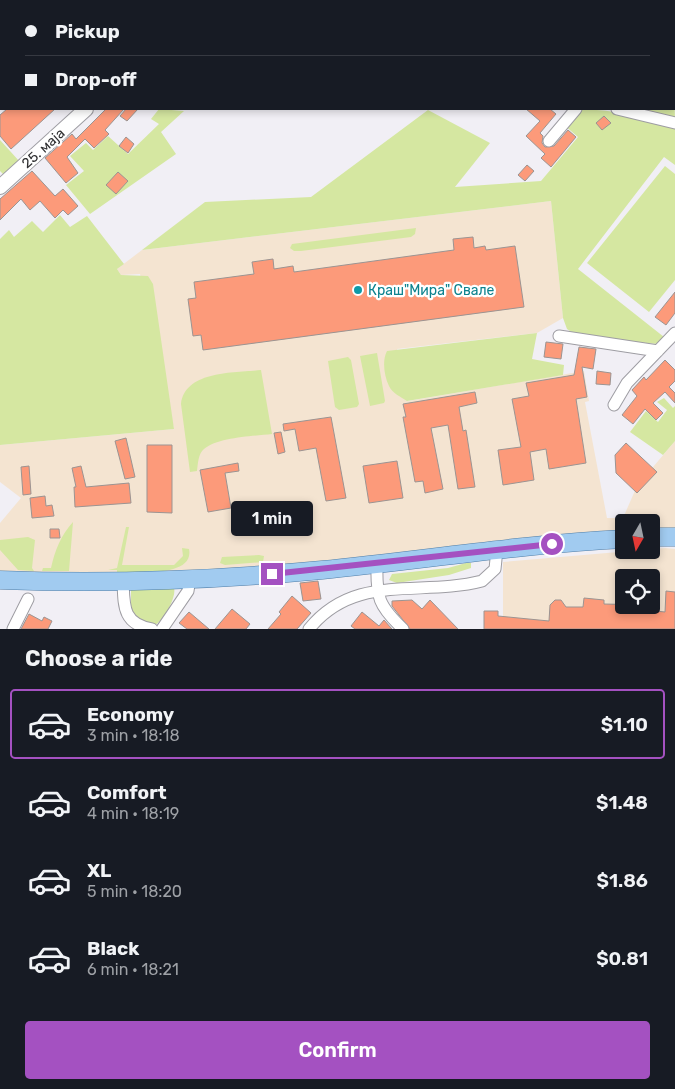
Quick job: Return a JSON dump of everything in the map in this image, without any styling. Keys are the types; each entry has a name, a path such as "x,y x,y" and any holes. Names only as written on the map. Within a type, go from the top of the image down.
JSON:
{"main road":[{"path":"660,537 675,537"},
{"path":"0,580 190,578 377,564 497,550 615,540"}],"street":[{"name":"25. маја","path":"0,187 84,110"},
{"path":"549,141 575,110"},
{"path":"621,110 675,123"},
{"path":"614,405 627,383 675,333"},
{"path":"559,336 658,351"},
{"path":"309,629 327,609 343,600 377,590 472,584 482,581 495,569 497,550"},
{"path":"377,564 377,590 385,612 403,629"},
{"path":"162,629 186,595 190,578"},
{"path":"123,580 125,607 130,620 144,628 152,629"},
{"path":"13,629 28,599"}],"shaded area":[{"path":"551,201 563,318 537,333 397,349 408,401 584,371 589,401 585,402 607,518 615,518 615,532 283,567 186,573 0,574 0,523 21,498 0,482 0,445 174,429 140,274 121,275 117,269 142,250"},
{"path":"675,441 675,530 660,531 660,514 625,514 637,486"},
{"path":"660,548 675,549 675,629 503,629 503,562 615,552 615,559 660,559"}],"green space":[{"path":"158,110 184,111 161,132 176,154 90,214 66,185 84,171 70,156 86,143 93,150 108,136 128,154 159,124 151,119"},
{"path":"428,110 490,143 455,187 541,181 578,137 564,125 581,110 594,110 629,114 675,126 675,165 664,157 578,269 664,337 658,344 579,337 567,329 563,318 551,201 142,250 205,202 311,197"},
{"path":"632,110 675,110 675,121"},
{"path":"0,140 20,162 4,175 0,171"},
{"path":"665,166 675,174 675,280 649,312 587,263"},
{"path":"60,215 70,227 87,216 124,264 117,269 121,275 148,276 153,284 174,429 0,445 0,239 9,230 14,237 32,221 43,232"},
{"path":"416,228 415,234 411,237 301,251 294,251 290,248 292,244"},
{"path":"537,333 532,359 564,365 563,375 407,401 392,391 386,378 384,363 387,351"},
{"path":"377,353 385,401 384,403 370,406 360,356"},
{"path":"348,357 351,360 359,404 357,407 339,410 335,407 328,361"},
{"path":"261,370 272,434 237,438 210,445 201,454 197,471 190,472 181,404 185,393 201,379 213,375"},
{"path":"664,398 673,408 675,406 675,441 663,455 630,432 646,411 658,422 667,410 657,402"},
{"path":"73,522 69,571 42,571 43,568 51,568 59,543"},
{"path":"126,527 129,527 122,565 174,565 183,556 182,548 189,549 188,558 183,565 162,571 117,572 117,570 108,570 117,568"},
{"path":"28,537 35,540 32,568 34,571 18,570 0,550 0,540"},
{"path":"264,556 263,562 225,565 220,563 222,557"},
{"path":"471,563 471,568 449,575 397,583 389,580 392,574 448,568"},
{"path":"174,588 171,604 163,617 155,625 145,624 131,612 131,589"}],"building":[{"path":"6,110 54,110 11,149 0,136 0,115"},
{"path":"105,110 123,110 105,130 109,134 94,148 85,139 67,157 78,173 66,183 45,158 72,134 76,139"},
{"path":"125,110 137,110 127,121 120,116"},
{"path":"527,110 551,110 556,114 540,133 543,136 542,143 545,147 554,146 568,130 576,137 551,167 541,158 545,154 526,136 540,121"},
{"path":"604,116 611,123 602,130 596,123"},
{"path":"126,137 134,144 128,153 119,146"},
{"path":"527,165 534,171 525,181 518,175"},
{"path":"32,171 55,196 63,189 78,206 68,215 63,210 55,218 40,201 30,210 21,199 0,220 0,199"},
{"path":"118,172 128,181 116,194 106,185"},
{"name":"Краш\"Мира\" Свале","path":"473,237 474,248 485,246 486,250 515,246 524,307 203,350 201,335 193,336 188,299 196,298 194,282 254,274 252,262 273,259 274,269 293,266 294,272 454,250 453,239"},
{"path":"675,292 675,313 666,325 655,317"},
{"path":"546,342 563,344 561,359 544,357"},
{"path":"579,347 596,349 593,369 582,367 587,397 576,399 586,463 549,469 546,449 530,452 534,480 503,485 498,450 521,447 512,399 529,396 526,383 574,375"},
{"path":"665,360 675,370 675,381 669,387 675,393 675,403 665,392 653,403 663,413 656,420 645,409 633,424 622,415 637,396 632,390 644,377 646,380"},
{"path":"597,371 611,373 610,385 596,384"},
{"path":"475,392 477,403 459,407 463,431 466,430 475,487 458,489 448,425 431,428 443,489 425,493 423,481 415,482 403,417 406,417 403,404"},
{"path":"331,417 346,498 326,501 316,448 299,451 295,429 284,431 283,424"},
{"path":"281,432 285,452 278,454 274,433"},
{"path":"126,438 135,477 125,479 115,441"},
{"path":"626,443 657,472 637,493 616,473 615,455"},
{"path":"147,445 172,445 172,513 147,512"},
{"path":"397,461 403,498 369,503 363,466"},
{"path":"238,463 239,471 225,473 231,508 208,512 200,470"},
{"path":"29,466 31,494 23,495 21,467"},
{"path":"81,466 86,487 129,483 131,503 75,507 74,487 76,487 72,468"},
{"path":"45,496 46,506 52,505 54,516 32,518 30,498"},
{"path":"50,529 59,529 60,538 50,538"},
{"path":"318,581 321,599 303,601 300,583"},
{"path":"666,591 675,592 675,629 484,629 484,611 498,611 498,616 549,621 550,605 555,600 561,600 566,607 583,607 584,598 604,600 604,604 615,604 615,614 660,614 660,611 665,612"},
{"path":"292,596 311,613 297,629 268,629 281,614 279,612"},
{"path":"412,600 422,609 430,600 458,629 410,629 392,606 392,601"},
{"path":"232,609 250,624 246,629 215,629"},
{"path":"189,612 209,629 187,629 179,623"},
{"path":"362,612 379,626 384,620 392,629 355,629 351,626"},
{"path":"29,614 42,621 44,617 52,621 48,629 21,629"}],"place":[{"name":"Краш\"Мира\" Свале","path":"358,290"}],"route":[{"path":"272,574 381,564 552,544"}]}
